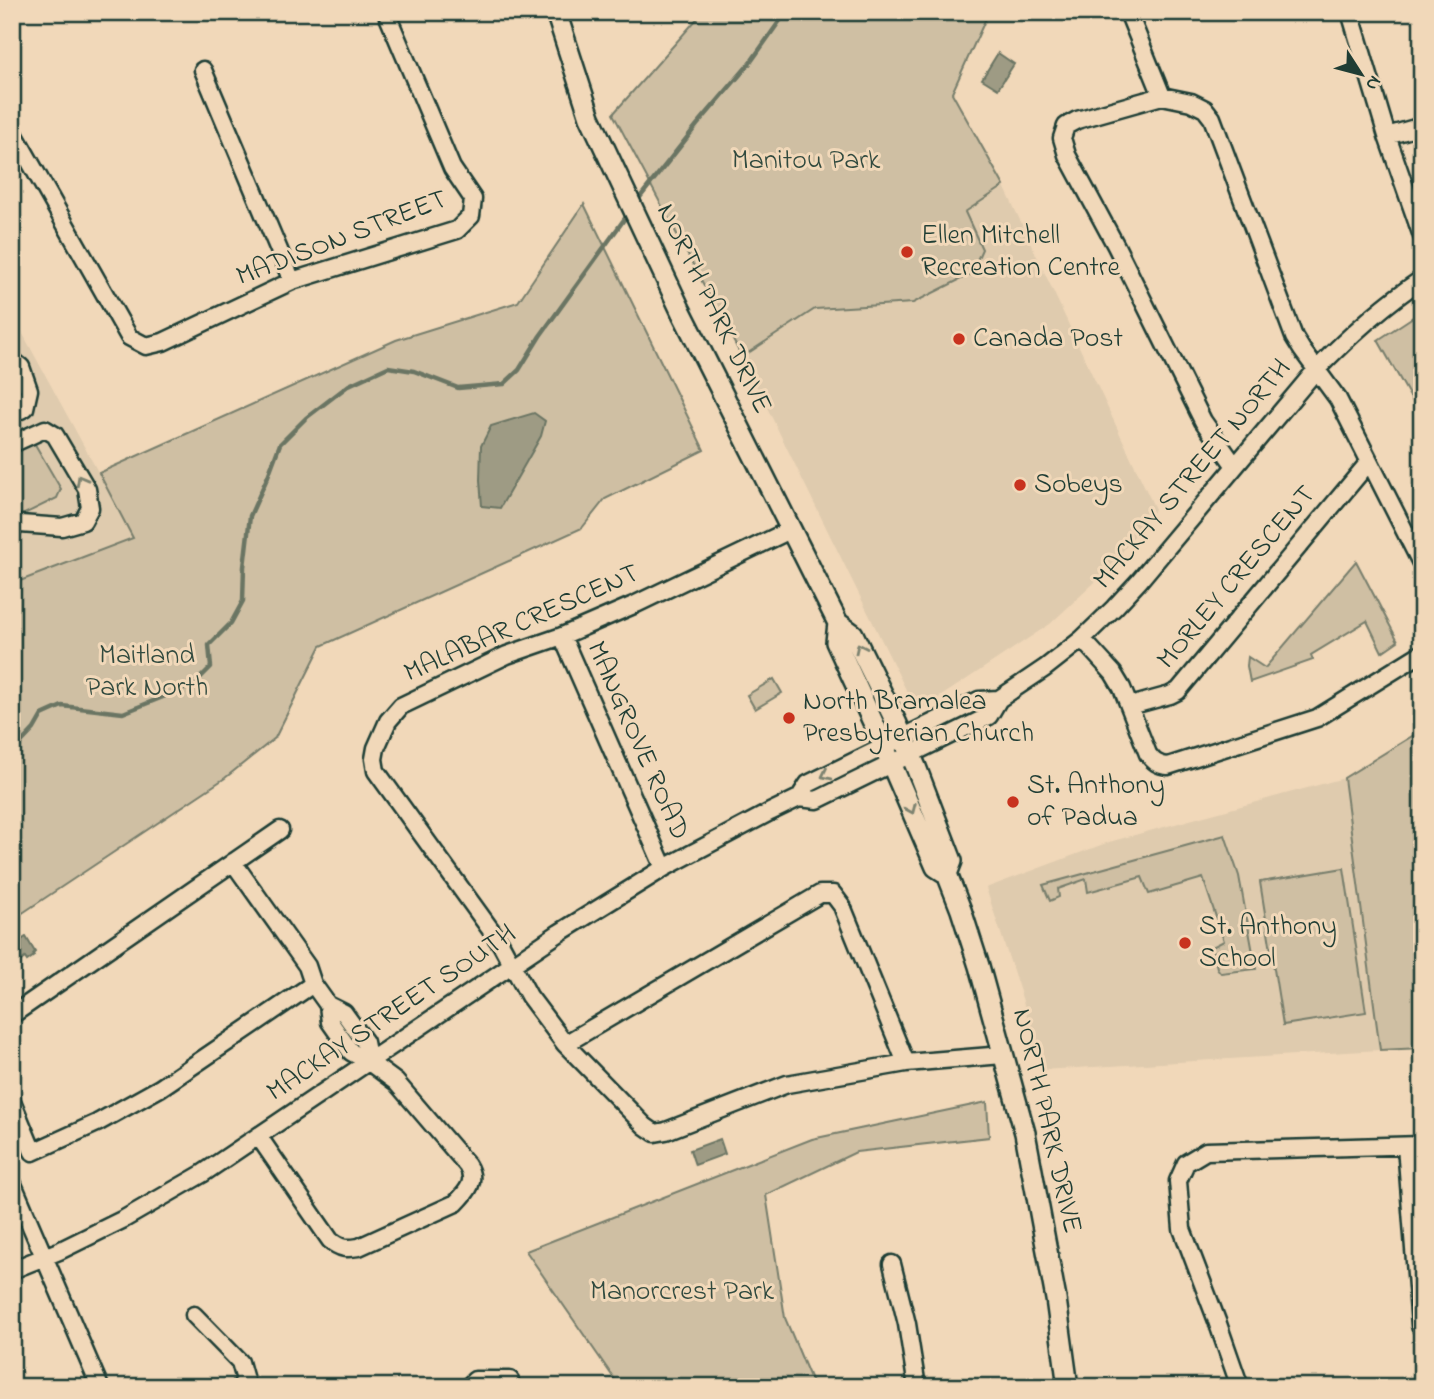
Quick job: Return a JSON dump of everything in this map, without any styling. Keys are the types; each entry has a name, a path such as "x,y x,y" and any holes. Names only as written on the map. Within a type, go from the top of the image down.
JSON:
{"main road":[{"name":"NORTH PARK DRIVE","path":"556,12 585,104 681,311 838,623 853,634 907,746 953,861 947,874"},
{"name":"NORTH PARK DRIVE","path":"838,623 836,642 936,867 947,874 979,966 1026,1133 1056,1299 1068,1387"}],"street":[{"name":"MADISON STREET","path":"12,130 129,337 146,346 163,342 292,281 457,230 471,216 473,200 452,168 386,12"},
{"path":"1128,12 1162,96"},
{"path":"1350,12 1387,136 1422,236"},
{"path":"203,71 292,281"},
{"path":"1235,466 1203,421 1116,246 1067,155 1062,138 1066,126 1077,120 1162,96 1191,102 1205,109 1212,118 1294,337 1338,399 1422,565"},
{"path":"1387,136 1422,126"},
{"name":"MACKAY STREET NORTH","path":"907,746 989,716 999,699 1082,639 1131,590 1316,370 1378,311 1422,279"},
{"path":"12,360 20,368 29,390 25,408 12,414"},
{"path":"12,444 45,429 55,435 87,489 90,508 83,521 62,527 20,524 12,527"},
{"name":"MORLEY CRESCENT","path":"1130,706 1178,691 1369,462"},
{"name":"MALABAR CRESCENT","path":"512,964 502,944 376,771 376,748 388,721 401,706 507,655 562,636 636,604 790,530"},
{"name":"MANGROVE ROAD","path":"562,636 664,868"},
{"name":"MORLEY CRESCENT","path":"1082,639 1113,673 1130,706 1148,754 1159,765 1168,766 1317,718 1422,653"},
{"name":"MACKAY STREET SOUTH","path":"12,1270 124,1219 202,1174 512,964 664,868 799,798 808,784 907,746"},
{"path":"12,1014 280,830"},
{"path":"233,862 307,966 313,984 328,1005 330,1022 342,1040 351,1052 396,1082 467,1165 472,1182 456,1203 359,1247 346,1249 338,1247 330,1240 259,1137"},
{"path":"565,1044 820,894 833,894 842,906 906,1063"},
{"path":"512,964 528,996 565,1044 655,1133 786,1084 906,1063 1003,1055"},
{"path":"12,1101 33,1152 97,1123 160,1088 313,984"},
{"path":"1240,1387 1182,1229 1178,1181 1186,1163 1206,1151 1414,1145 1420,1326"},
{"path":"12,1182 100,1387"},
{"path":"892,1264 907,1324 917,1387"},
{"path":"194,1315 240,1362 244,1380 240,1387"},
{"path":"468,1387 475,1380 510,1380"}],"shaded area":[{"path":"998,53 1014,64 998,89 982,79"},
{"path":"1004,186 1155,509 1108,570 1050,624 917,712 742,357 815,309 913,303 982,249 964,212"},
{"path":"12,314 134,538 12,584"},
{"path":"534,413 545,421 541,436 500,508 482,506 481,446 491,426"},
{"name":"St. Anthony School","path":"1344,778 1380,1050 1042,1070 986,888 1109,842"},
{"path":"26,937 35,952 34,956 27,961 25,958 12,967 12,946"},
{"path":"720,1139 725,1154 695,1165 690,1150"}],"green space":[{"name":"Manitou Park","path":"703,12 987,12 952,93 1004,186 965,212 982,249 971,274 913,303 815,309 742,357 613,114"},
{"name":"Maitland Park North","path":"584,204 704,450 605,499 582,528 321,646 275,738 225,778 12,920 12,584 133,538 99,473 396,340 518,302"},
{"path":"1422,311 1422,418 1378,340"},
{"path":"29,434 61,489 57,498 12,520 12,440"},
{"path":"1356,561 1398,641 1382,652 1367,621 1311,655 1313,660 1250,682 1248,657 1265,668"},
{"path":"774,679 782,693 755,709 747,695"},
{"path":"1422,730 1422,1048 1380,1050 1344,778"},
{"path":"1225,835 1239,876 1256,969 1221,973 1217,968 1212,947 1224,941 1203,878 1149,894 1142,877 1088,892 1086,879 1058,889 1059,897 1050,901 1043,885"},
{"path":"1344,868 1366,1012 1283,1025 1260,882"},
{"name":"Manorcrest Park","path":"987,1102 989,1137 856,1152 766,1195 785,1318 814,1387 620,1387 526,1251 812,1139"}],"waterway":[{"path":"637,201 750,63 786,12"},
{"path":"12,749 34,729 42,715 62,706 123,713 193,685 211,667 209,645 231,623 243,601 250,516 280,444 306,418 349,385 388,367 414,371 458,388 504,384 519,370 540,336 628,214"}],"place":[{"name":"Ellen Mitchell Recreation Centre","path":"907,252"},
{"name":"Canada Post","path":"959,339"},
{"name":"Sobeys","path":"1020,485"},
{"name":"North Bramalea Presbyterian Church","path":"789,718"},
{"name":"St. Anthony of Padua","path":"1013,802"},
{"name":"St. Anthony School","path":"1185,943"}]}
